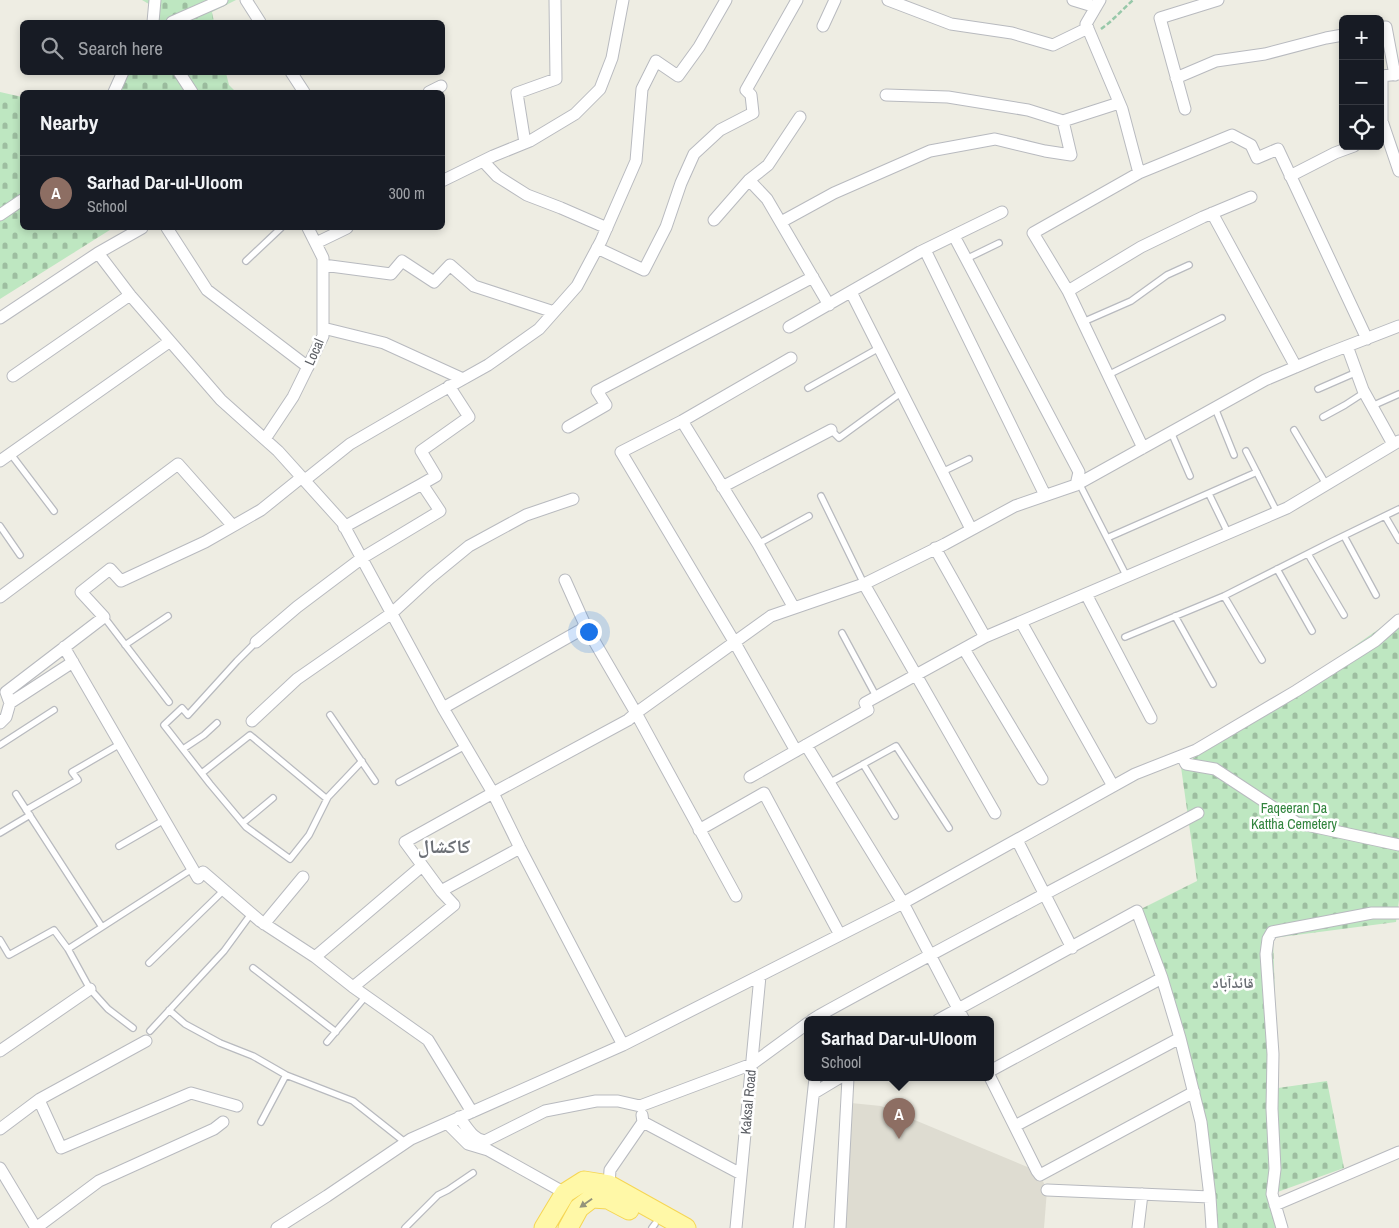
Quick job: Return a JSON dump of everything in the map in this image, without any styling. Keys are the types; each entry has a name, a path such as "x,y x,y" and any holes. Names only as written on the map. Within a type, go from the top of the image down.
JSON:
{"main road":[{"path":"544,1228 565,1194 584,1181 686,1228"},
{"path":"608,1192 656,1227"},
{"path":"568,1228 578,1208 592,1198 608,1192"}],"street":[{"path":"177,20 222,0"},
{"path":"246,0 259,20"},
{"path":"524,143 517,93 556,79 555,0"},
{"path":"445,180 524,143 575,114 600,89 612,58 623,0"},
{"path":"0,722 6,717 10,703 6,692 104,617 81,592 110,568 121,581 205,542 261,510 350,444 488,365 539,329 577,286 607,228 636,162 642,89 656,61 678,76 699,47 726,0"},
{"path":"597,248 644,270 666,228 681,182 694,154 720,130 753,112 751,95 746,90 797,0"},
{"path":"823,26 835,0"},
{"path":"888,0 951,24 1012,33 1053,45 1090,32"},
{"path":"1073,0 1098,4 1086,24 1119,103 1139,173"},
{"path":"1185,109 1160,18 1218,0"},
{"path":"147,20 155,3"},
{"path":"152,20 155,3"},
{"path":"1382,105 1382,76 1397,75 1386,27 1384,27"},
{"path":"1176,78 1216,61 1265,54 1339,36"},
{"path":"115,90 122,75"},
{"path":"181,75 191,90"},
{"path":"293,75 303,90"},
{"path":"433,90 441,86"},
{"path":"886,96 948,97 1028,110 1063,121 1119,103"},
{"path":"714,220 749,180 768,165 800,117"},
{"path":"781,222 834,193 930,152 995,139 1045,151 1072,155 1063,121"},
{"path":"1143,448 1068,291 1033,234 1139,173 1232,135 1252,145 1257,158 1278,149 1367,338"},
{"path":"1384,138 1399,170"},
{"path":"1290,176 1344,150"},
{"path":"483,161 497,176 527,195 607,228"},
{"path":"749,180 767,199 829,305"},
{"path":"1068,291 1141,247 1250,197"},
{"path":"0,215 20,201"},
{"path":"789,327 925,250 1002,212"},
{"path":"1212,213 1296,368"},
{"path":"0,318 98,253 138,230"},
{"path":"168,230 207,290 308,367"},
{"name":"Local","path":"264,439 293,397 323,336 323,264 309,230"},
{"path":"316,243 343,230"},
{"path":"954,236 1079,472 1077,484"},
{"path":"925,250 1045,495"},
{"path":"98,253 170,342 221,400 278,451 342,522 443,708 492,793 623,1045"},
{"path":"323,264 391,274 402,261 434,282 450,265 474,286 554,312"},
{"path":"568,428 606,405 597,391 813,277"},
{"path":"851,292 971,529"},
{"path":"13,376 130,294"},
{"path":"352,987 454,905 441,891 405,842 628,720 771,616 864,584 1014,506 1077,484 1265,380 1399,326"},
{"path":"323,328 384,343 463,379"},
{"path":"0,460 170,342"},
{"path":"750,777 868,710 865,703 876,696 985,638 1287,508 1396,443 1372,406 1347,346"},
{"path":"791,358 682,421 621,452 735,643 801,748 829,782 903,903 962,1016"},
{"path":"344,527 436,476 421,451 469,417 450,386"},
{"path":"682,421 758,544 794,608"},
{"path":"722,487 831,430"},
{"path":"0,597 178,464 233,526"},
{"path":"256,642 297,607 362,558 440,511 422,484"},
{"path":"252,722 297,679 392,613 469,546 526,515 573,499"},
{"path":"935,548 985,638"},
{"path":"565,580 586,628 636,713 736,896"},
{"path":"864,584 994,813"},
{"path":"1086,594 1152,718"},
{"path":"277,1228 411,1139 623,1045 903,903 1134,774 1196,750 1296,691 1375,641 1399,620"},
{"path":"1021,622 1113,786"},
{"path":"443,708 586,628"},
{"path":"64,647 198,878 203,872 264,924 315,957 352,987 428,1040 472,1112"},
{"path":"964,649 1042,779"},
{"path":"10,703 73,662"},
{"path":"1182,756 1186,764 1215,769 1297,823 1399,845"},
{"path":"699,830 764,793 840,935"},
{"path":"821,1016 930,954 1198,813"},
{"path":"1017,840 1072,948"},
{"path":"441,891 520,848"},
{"path":"315,957 422,866"},
{"path":"264,924 303,877"},
{"path":"945,1016 1137,911 1162,978 1194,1092 1201,1122 1212,1228"},
{"path":"1282,1228 1272,1194 1274,1169 1273,1054 1266,954 1268,939 1272,932 1372,913 1399,913"},
{"name":"Kaksal Road","path":"736,1228 760,976"},
{"path":"994,1069 1162,978"},
{"path":"0,1050 90,990"},
{"path":"460,1118 475,1138 485,1141 545,1111 596,1101 640,1106 752,1064 804,1026"},
{"path":"0,1129 38,1100 148,1036"},
{"path":"1015,1126 1180,1038"},
{"path":"799,1228 815,1081"},
{"path":"814,1093 834,1081"},
{"path":"840,1228 848,1081"},
{"path":"992,1081 1040,1175 1194,1092"},
{"path":"38,1100 61,1148 191,1093 237,1106"},
{"path":"608,1192 610,1170 643,1122 640,1106"},
{"path":"0,1168 36,1228 99,1181 214,1129 223,1122"},
{"path":"643,1122 741,1174"},
{"path":"447,1123 468,1144 488,1150 565,1194"},
{"path":"1275,1205 1399,1152"},
{"path":"1047,1190 1210,1197"},
{"path":"1138,1228 1142,1194"}],"lane":[{"path":"246,261 280,230"},
{"path":"966,260 999,243"},
{"path":"1082,322 1131,301 1167,275 1189,265"},
{"path":"1108,375 1222,318"},
{"path":"808,388 880,348"},
{"path":"1318,389 1357,372"},
{"path":"831,430 839,438 902,392"},
{"path":"1323,417 1365,392"},
{"path":"1372,406 1399,394"},
{"path":"1215,408 1234,455"},
{"path":"1294,430 1326,484"},
{"path":"1171,432 1190,476"},
{"path":"1246,451 1277,512"},
{"path":"10,453 54,511"},
{"path":"942,472 970,459"},
{"path":"1108,538 1257,472"},
{"path":"1077,484 1127,576"},
{"path":"1209,494 1228,533"},
{"path":"821,496 864,584"},
{"path":"1125,637 1224,596 1399,509"},
{"path":"758,544 809,516"},
{"path":"1385,516 1399,540"},
{"path":"0,526 20,554"},
{"path":"1344,536 1376,596"},
{"path":"1308,554 1344,615"},
{"path":"1277,569 1312,631"},
{"path":"1224,596 1262,660"},
{"path":"126,645 168,616"},
{"path":"1175,616 1212,684"},
{"path":"104,617 169,702"},
{"path":"842,633 876,696"},
{"path":"256,642 188,715 182,708 164,725 243,823 290,859 309,835 327,799 362,761"},
{"path":"0,745 54,710"},
{"path":"330,715 374,781"},
{"path":"183,749 218,723"},
{"path":"202,773 250,735 327,799"},
{"path":"0,833 78,780 72,772 120,744"},
{"path":"399,782 465,746"},
{"path":"829,782 896,746 949,828"},
{"path":"864,764 895,816"},
{"path":"16,794 102,927"},
{"path":"243,823 273,798"},
{"path":"119,846 164,820"},
{"path":"68,949 192,869"},
{"path":"149,963 224,890"},
{"path":"148,1036 224,952 251,914"},
{"path":"0,940 9,955 54,930 68,949 90,990 108,1009 133,1028"},
{"path":"253,968 336,1032"},
{"path":"328,1042 366,996"},
{"path":"170,1010 185,1024 220,1043 253,1056 286,1074 352,1101 406,1143"},
{"path":"261,1122 286,1074"},
{"path":"405,1228 438,1194 448,1190 473,1173"}],"path":[{"path":"1090,32 1110,22 1133,0"}],"shaded area":[{"path":"841,1102 881,1106 1037,1171 1047,1190 1044,1228 838,1228"}],"green space":[{"path":"142,0 236,0 212,12 214,20 147,20 154,7"},
{"path":"122,75 226,75 229,85 234,90 115,90"},
{"path":"0,92 20,97 20,230 110,230 0,299"},
{"name":"Faqeeran Da Kattha Cemetery","path":"1399,615 1399,900 1396,922 1273,938 1278,1088 1327,1081 1344,1168 1272,1194 1282,1228 1211,1228 1206,1169 1162,978 1135,912 1197,881 1181,767"}],"place":[{"name":"Sarhad Dar-ul-Uloom","path":"899,1139"}],"district":[{"name":"کاکشال","path":"444,846"},
{"name":"قائدآباد","path":"1233,983"}]}
